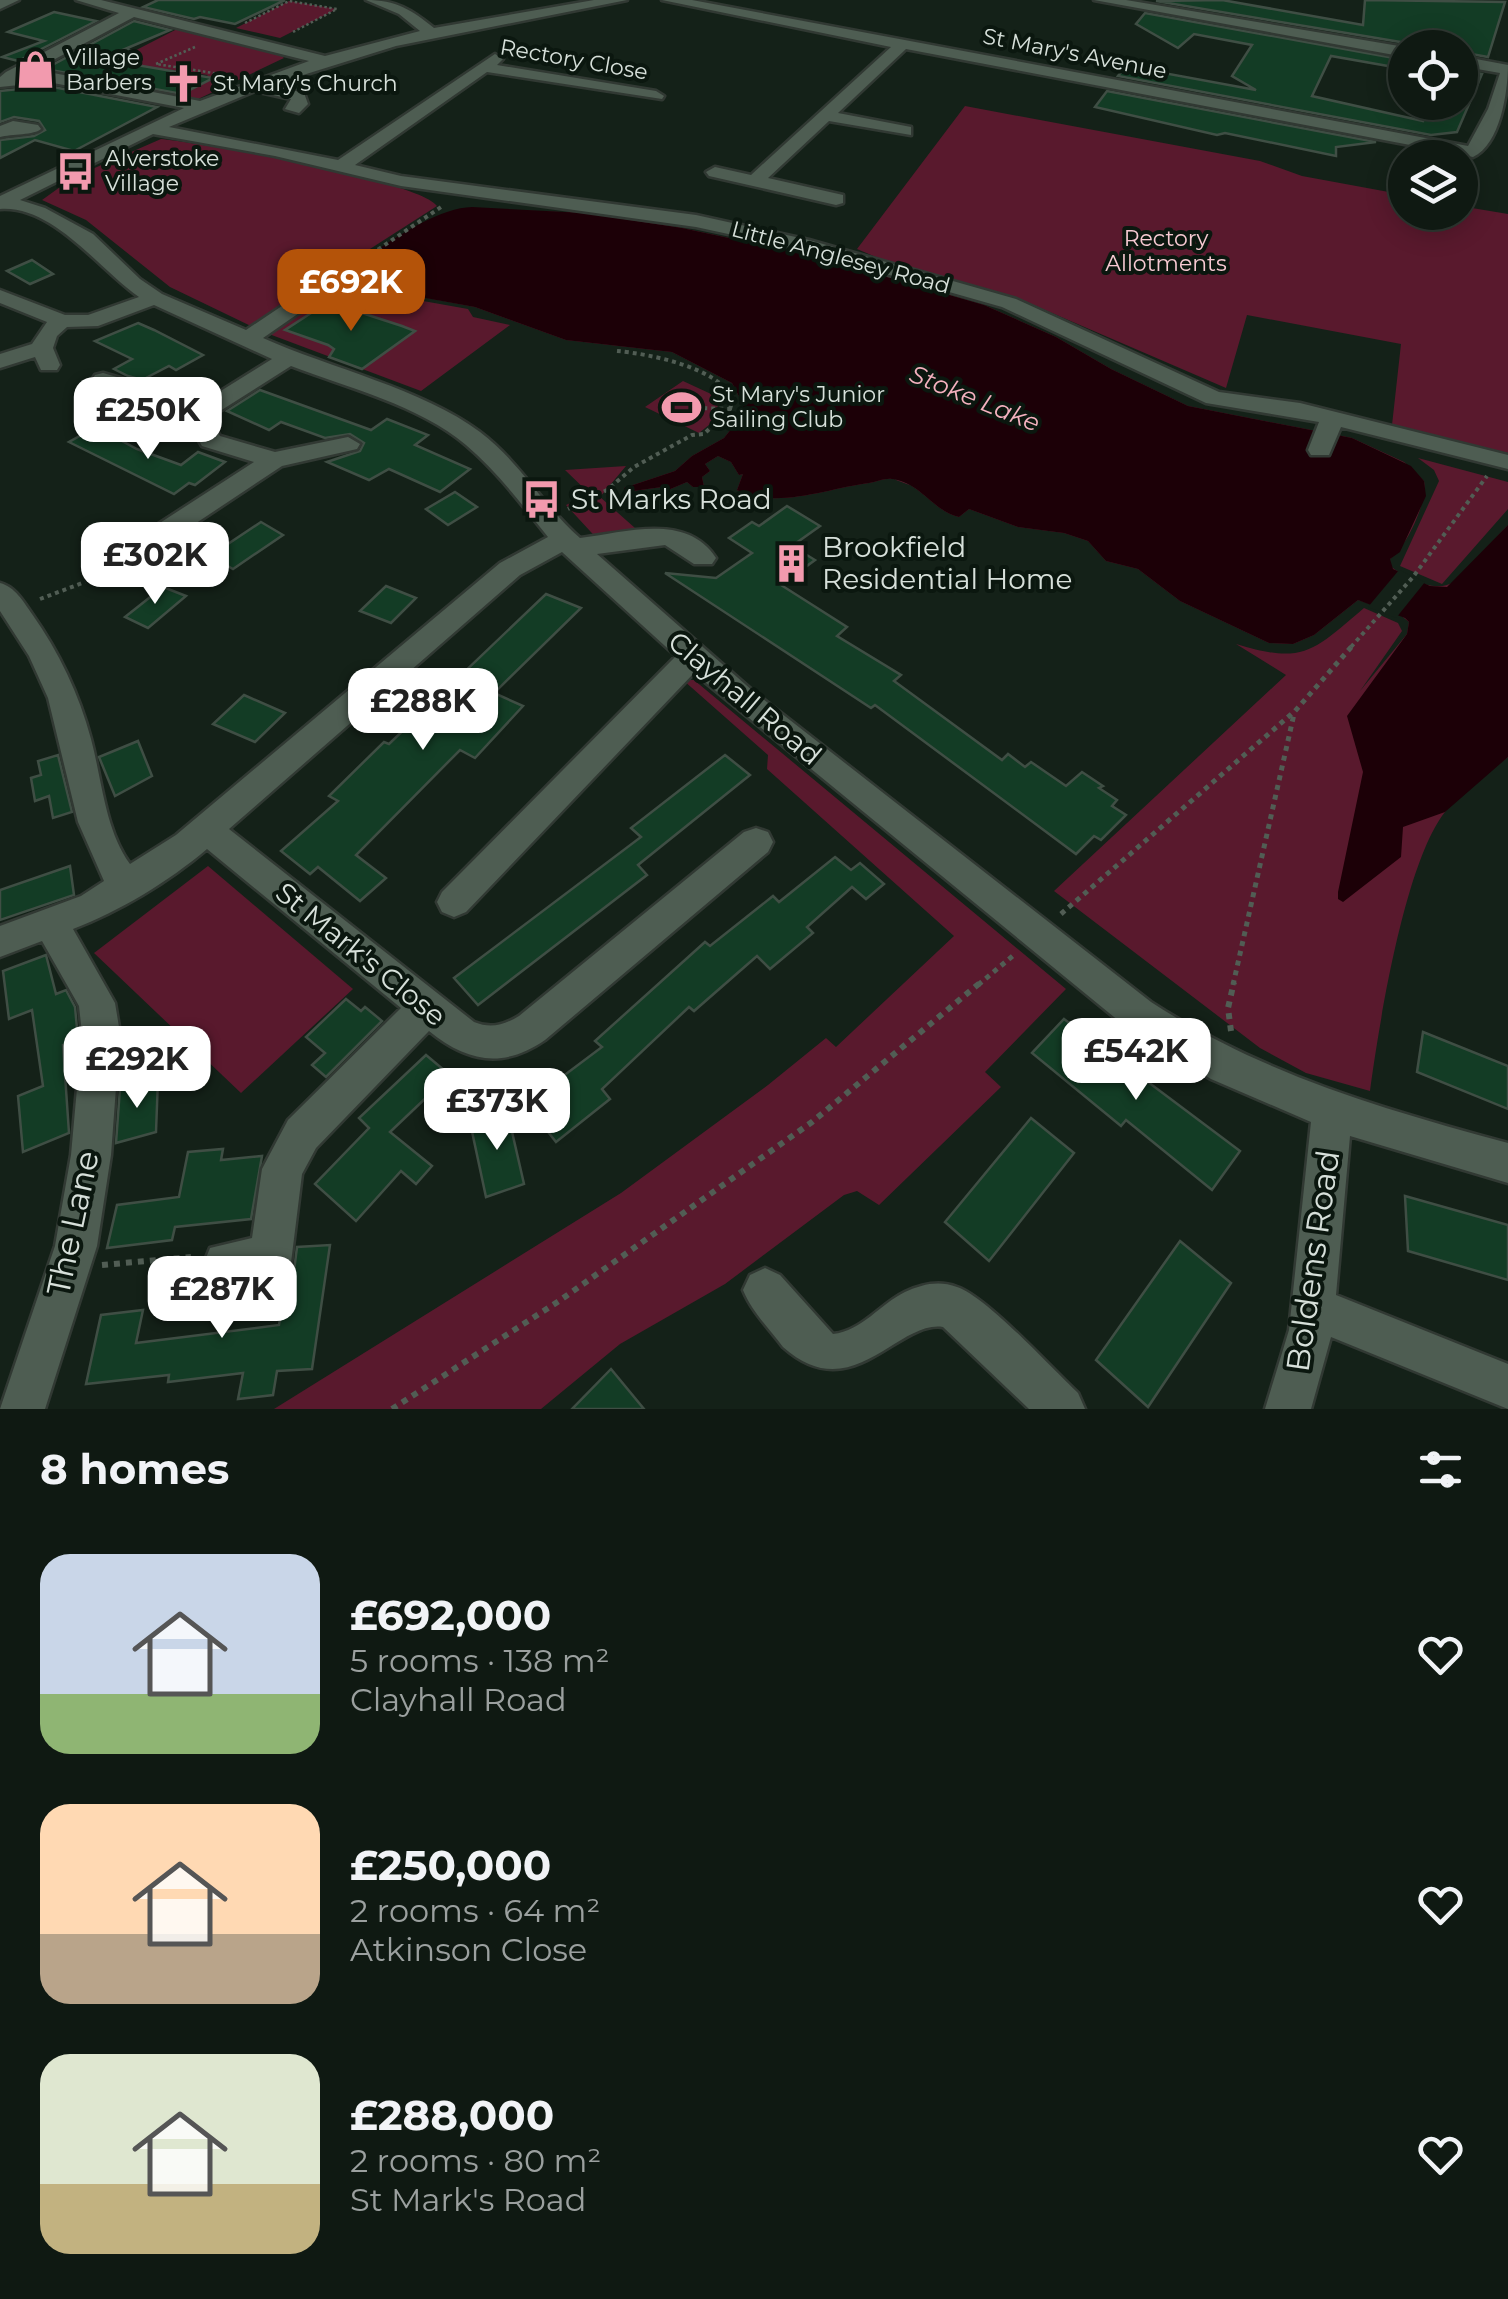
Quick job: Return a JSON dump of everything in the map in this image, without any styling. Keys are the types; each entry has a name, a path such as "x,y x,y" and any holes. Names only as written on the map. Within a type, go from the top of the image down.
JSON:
{"street":[{"path":"0,5 12,0"},
{"path":"83,0 324,61"},
{"path":"373,0 404,11 432,34"},
{"path":"484,23 478,15 504,0"},
{"path":"3,202 200,106 324,61 484,23 620,0"},
{"name":"St Mary's Avenue","path":"669,0 1473,152 1496,109 1508,71"},
{"path":"1101,0 1388,49"},
{"path":"5,78 132,12"},
{"path":"793,45 818,27"},
{"path":"755,181 904,43"},
{"name":"Rectory Close","path":"340,168 489,63 656,96"},
{"path":"1478,65 1508,71"},
{"path":"5,78 69,74 200,106"},
{"path":"252,86 298,96 300,104 293,108"},
{"path":"824,115 904,131"},
{"path":"1,123 32,129"},
{"name":"Little Anglesey Road","path":"152,129 275,151 401,181 696,220 815,248 1009,303 1204,394 1332,418 1503,461"},
{"path":"715,172 836,199"},
{"name":"Clayhall Road","path":"3,202 48,216 86,238 133,283 155,298 289,358 435,414 473,438 510,474 561,535 743,700 1159,1030 1235,1073 1332,1112 1508,1164"},
{"path":"246,340 341,275"},
{"path":"0,296 62,321 90,321 155,298"},
{"path":"0,361 45,356 48,333 62,321"},
{"path":"196,416 289,358"},
{"path":"103,380 147,393 196,416 211,441 274,460"},
{"path":"1320,450 1332,418"},
{"path":"105,571 274,460 348,444"},
{"path":"0,942 52,924 127,886 207,830 510,569 561,535 667,536 684,542 703,558"},
{"path":"6,599 63,697 107,856 127,886"},
{"path":"454,902 693,656"},
{"name":"St Mark's Close","path":"207,830 470,1038 498,1045 514,1040 756,842"},
{"name":"The Lane","path":"22,1409 76,1246 91,1155 100,1022 97,1003 52,924"},
{"path":"225,1262 268,1272 282,1170 302,1134 427,1006"},
{"name":"Boldens Road","path":"1288,1409 1306,1352 1313,1308 1332,1112"},
{"path":"765,1290 811,1346 840,1357 862,1348 931,1302 954,1307 1062,1409"},
{"path":"1313,1308 1508,1387"}],"path":[{"path":"226,76 156,64 289,1 337,10 268,44"},
{"path":"341,275 467,188"},
{"path":"561,535 626,472 692,436 704,434 730,409 733,398 728,390 710,378 656,354 617,350"},
{"path":"696,408 730,409"},
{"path":"392,1409 559,1302 812,1122 1038,934 1294,712 1413,577 1503,461"},
{"path":"6,599 72,590 105,571"},
{"path":"1235,1073 1228,1008 1294,712"},
{"path":"76,1246 103,1266 227,1253 225,1262"}],"green space":[{"path":"289,1 337,9 280,38 236,28"},
{"path":"179,28 278,53 284,58 194,101 149,93 183,93 208,75 163,69 130,77 129,86 122,87 80,79"},
{"name":"Rectory Allotments","path":"965,106 1260,161 1302,176 1388,192 1388,230 1478,230 1478,209 1508,214 1508,453 1392,425 1401,344 1247,315 1226,388 1015,297 897,266 857,249"},
{"path":"161,139 353,175 422,196 437,206 345,265 325,259 306,272 326,278 255,328 170,287 86,220 42,200 74,177"},
{"path":"492,209 584,213 682,228 814,256 984,305 1056,337 1188,406 1352,438 1404,462 1424,481 1423,500 1414,523 1389,565 1430,586 1455,581 1508,525 1458,604 1380,574 1407,506 686,351 895,480 785,498 752,496 737,490 743,474 739,475 731,462 718,456 705,464 710,471 702,477 704,487 693,487 687,482 668,490 669,486 626,492 624,488 675,471 724,438 743,414 743,404 732,383 672,352 566,340 475,307 411,295 341,291 351,269"},
{"path":"329,294 423,301 468,309 473,317 510,325 421,391 269,334"},
{"name":"St Mary's Junior Sailing Club","path":"683,381 724,400 717,407 720,416 699,433 645,407"},
{"path":"1418,458 1508,482 1508,509 1442,584 1400,566 1439,481 1434,470"},
{"path":"626,466 600,497 635,528 602,544 566,505 590,494 565,470"},
{"path":"911,486 963,505 1362,587 1412,615 1508,757 1445,812 1418,867 1396,945 1370,1091 1306,1073 1260,1048 1054,891 1286,675 1236,644 1278,653 1306,650 1332,635 1364,608 1398,623 1402,631 1360,691 1407,634 1409,622 1398,613 1358,600 1314,635 1293,644 1269,643 1180,601 1138,569 1106,561 1088,541 1064,533 1018,527 969,509 959,517 941,509"},
{"path":"683,680 694,680 1066,989 985,1072 1001,1087 879,1205 857,1191 844,1195 725,1284 620,1344 541,1409 274,1409 621,1193 826,1038 836,1047 954,936 767,769 768,755"},
{"path":"208,866 353,989 241,1093 94,953"}],"water":[{"name":"Stoke Lake","path":"472,207 584,213 682,228 814,256 984,305 1056,337 1188,406 1352,438 1411,466 1424,481 1426,496 1400,552 1390,559 1393,569 1430,586 1447,587 1508,525 1508,757 1445,812 1403,827 1401,857 1343,902 1338,899 1338,892 1363,772 1347,716 1407,634 1409,622 1405,618 1358,600 1314,635 1293,644 1269,643 1180,601 1138,569 1106,561 1088,541 1064,533 1018,527 969,509 959,517 941,509 911,485 892,479 802,496 752,496 737,490 743,474 739,475 731,462 718,456 705,464 710,471 702,477 704,487 693,487 687,482 668,490 669,486 626,492 624,488 675,471 724,438 743,414 743,404 732,383 672,352 566,340 475,307 398,293 344,292 331,283 418,225"}],"pier":[{"path":"1399,570 1425,582 1396,618 1368,607"}],"building":[{"path":"158,0 285,0 235,24 143,7"},
{"path":"1222,0 1363,25 1365,0 1505,2 1488,57 1478,55 1478,30 1388,30 1388,40 1156,1"},
{"path":"54,12 96,21 18,61 2,57 44,41 8,32"},
{"path":"1145,13 1388,57 1388,66 1331,56 1312,96 1388,113 1388,120 1462,120 1457,132 1431,135 1118,76 1126,66 1256,90 1232,76 1252,45 1194,34 1178,48 1136,24"},
{"path":"134,21 170,30 125,49 133,51 113,61 213,78 182,94 45,69"},
{"path":"48,86 157,107 74,151 35,140 0,158 0,140 34,136 45,130 39,121 14,117 0,122 0,91"},
{"path":"1107,91 1376,142 1336,147 1336,156 1225,133 1217,135 1095,107"},
{"path":"32,260 53,274 30,284 7,271"},
{"path":"328,302 415,331 362,369 329,357 334,349 328,345 285,330"},
{"path":"138,323 203,355 176,370 169,366 142,380 128,376 114,369 132,359 95,341"},
{"path":"260,390 371,430 387,419 428,435 415,445 470,469 440,492 389,469 369,480 327,462 360,451 364,443 350,434 325,438 281,422 269,430 227,411"},
{"path":"96,427 137,449 181,465 198,452 225,462 195,485 189,483 174,494 69,442"},
{"path":"455,492 477,507 448,525 426,509"},
{"path":"787,506 820,526 792,546 815,560 781,585 847,627 837,636 901,675 894,681 1002,760 1008,754 1025,767 1031,762 1066,786 1082,772 1103,786 1099,788 1117,800 1112,806 1126,815 1101,840 1094,836 1076,854 875,705 871,708 665,573 716,578 752,553 729,538 752,522 759,526"},
{"path":"261,522 283,535 233,569 210,556"},
{"path":"187,533 215,545 196,561 167,549"},
{"path":"386,586 416,598 391,623 360,611"},
{"path":"163,587 186,596 148,628 125,617"},
{"path":"546,594 581,608 494,693 523,706 475,758 460,750 356,855 386,878 360,901 318,867 310,874 281,851 338,801 329,796 384,742 389,744"},
{"path":"244,695 285,713 255,742 213,724"},
{"path":"138,741 152,776 115,796 99,757"},
{"path":"58,755 72,812 53,818 49,796 35,801 31,778 41,775 38,761"},
{"path":"725,755 750,775 638,865 647,875 478,1005 454,978 641,837 631,828"},
{"path":"835,857 851,870 860,863 884,884 866,899 852,887 807,927 813,933 770,969 757,956 694,1011 689,1007 602,1089 610,1099 556,1142 526,1104 602,1047 595,1041 705,942 710,946 773,896 779,902"},
{"path":"70,866 74,895 0,920 0,890"},
{"path":"46,955 56,994 66,990 75,1007 78,1039 63,1045 69,1133 23,1152 18,1096 43,1086 32,1010 9,1019 3,971"},
{"path":"346,999 361,1011 365,1007 382,1021 326,1077 312,1065 325,1053 306,1037"},
{"path":"1064,1019 1240,1151 1212,1190 1126,1120 1121,1126 1032,1053"},
{"path":"1423,1032 1508,1066 1508,1109 1417,1072"},
{"path":"426,1055 450,1075 390,1132 432,1166 416,1184 401,1171 356,1221 315,1184 369,1128 359,1118"},
{"path":"158,1079 156,1132 116,1143 120,1088"},
{"path":"507,1110 524,1184 486,1197 470,1122"},
{"path":"1031,1118 1074,1153 989,1261 945,1222"},
{"path":"223,1149 221,1160 262,1156 251,1219 175,1227 172,1240 107,1248 117,1205 179,1197 188,1152"},
{"path":"1405,1196 1508,1225 1508,1280 1408,1251"},
{"path":"1180,1241 1231,1283 1148,1407 1096,1360"},
{"path":"330,1245 312,1369 277,1371 273,1395 238,1399 243,1373 168,1382 169,1375 86,1384 101,1315 143,1310 136,1343 279,1325 282,1306 292,1287 297,1247"},
{"path":"611,1369 644,1409 572,1409"}],"place":[{"name":"Village Barbers","path":"36,70"},
{"name":"St Mary's Church","path":"183,83"},
{"name":"Alverstoke Village","path":"75,171"},
{"name":"St Mary's Junior Sailing Club","path":"682,407"},
{"name":"St Marks Road","path":"541,499"},
{"name":"Brookfield Residential Home","path":"792,563"}]}
